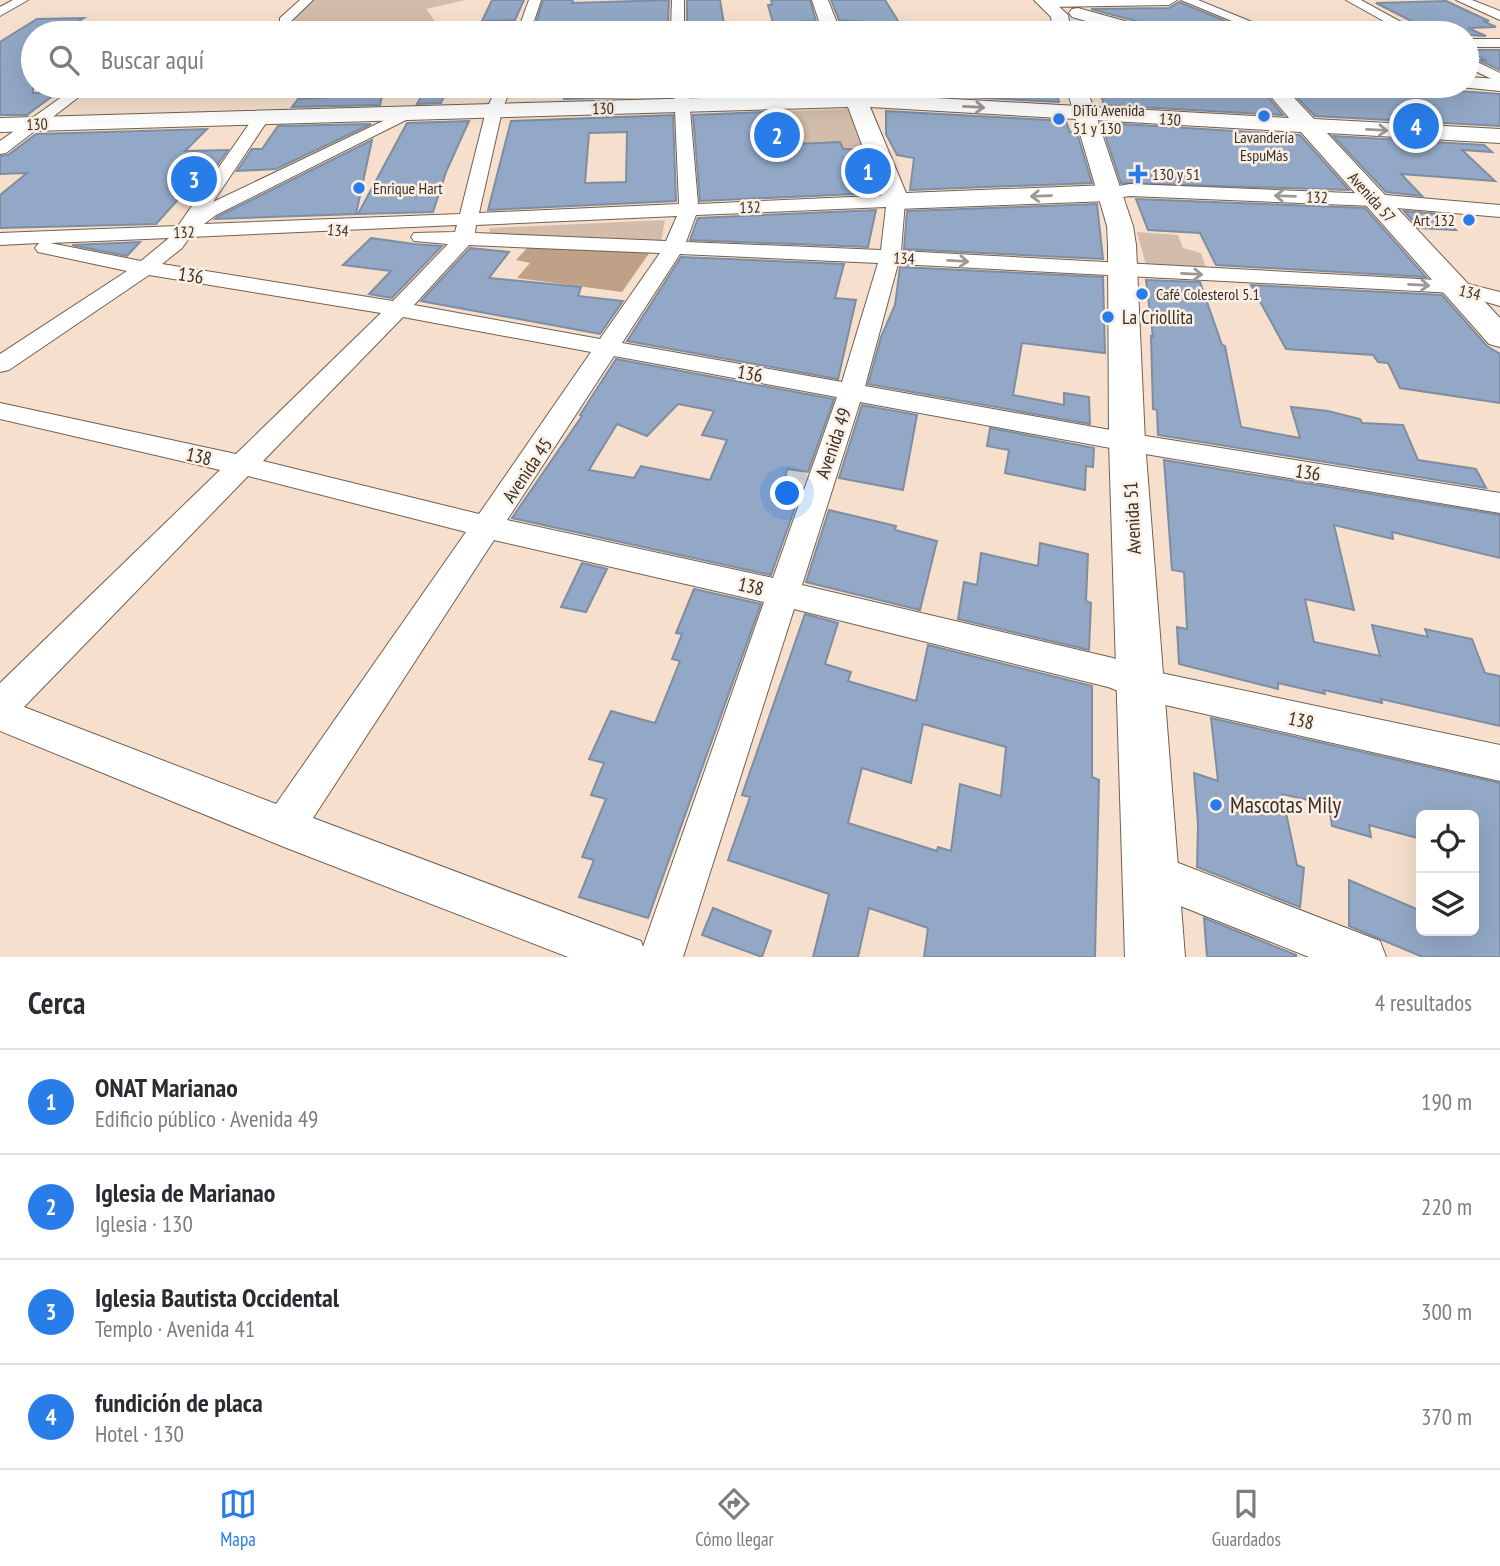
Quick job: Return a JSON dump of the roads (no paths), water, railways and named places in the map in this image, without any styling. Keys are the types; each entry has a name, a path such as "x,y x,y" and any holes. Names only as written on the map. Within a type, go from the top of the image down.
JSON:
{"street":[{"path":"0,12 22,0"},
{"path":"284,21 307,0"},
{"path":"527,21 535,0"},
{"path":"677,21 678,0"},
{"path":"820,0 828,21"},
{"path":"1046,3 1169,0"},
{"path":"1187,0 1241,21"},
{"path":"1352,0 1391,21"},
{"path":"1462,0 1500,16"},
{"path":"1046,3 1059,15 1060,21"},
{"path":"1046,3 1107,21"},
{"path":"1479,43 1500,43"},
{"path":"1479,70 1498,85"},
{"path":"1479,84 1498,85"},
{"path":"0,149 69,98"},
{"path":"0,707 398,309 466,230 499,98"},
{"name":"130","path":"0,125 494,111 656,98"},
{"name":"Avenida 45","path":"284,827 609,348 673,249 689,210 681,98"},
{"name":"Avenida 49","path":"661,957 850,391 890,257 896,201 856,98"},
{"name":"130","path":"911,98 1083,113 1500,136"},
{"name":"Avenida 51","path":"1079,98 1120,226 1124,270 1127,442 1155,957"},
{"name":"Avenida 57","path":"1283,98 1500,337"},
{"path":"181,232 209,211 412,113"},
{"path":"0,365 145,268 175,244 262,117"},
{"name":"132","path":"466,230 689,210 1130,190 1374,200 1500,211"},
{"name":"132","path":"0,239 307,228"},
{"name":"134","path":"307,228 466,230 673,249 890,257 1456,287 1500,299"},
{"name":"136","path":"0,239 145,268 398,309 1127,442 1500,503"},
{"name":"138","path":"0,411 242,465 488,527 781,593 1112,673 1139,684 1500,763"},
{"path":"0,714 284,827 625,957"},
{"path":"1150,873 1364,957"}],"place":[{"name":"Lavandería EspuMás","path":"1264,116"},
{"name":"DiTú Avenida 51 y 130","path":"1059,119"},
{"name":"fundición de placa","path":"1416,126"},
{"name":"Iglesia de Marianao","path":"777,135"},
{"name":"ONAT Marianao","path":"868,171"},
{"name":"130 y 51","path":"1138,174"},
{"name":"Iglesia Bautista Occidental","path":"194,179"},
{"name":"Enrique Hart","path":"359,188"},
{"name":"Art 132","path":"1469,220"},
{"name":"Café Colesterol 5.1","path":"1142,294"},
{"name":"La Criollita","path":"1108,317"},
{"name":"Mascotas Mily","path":"1216,805"}]}
